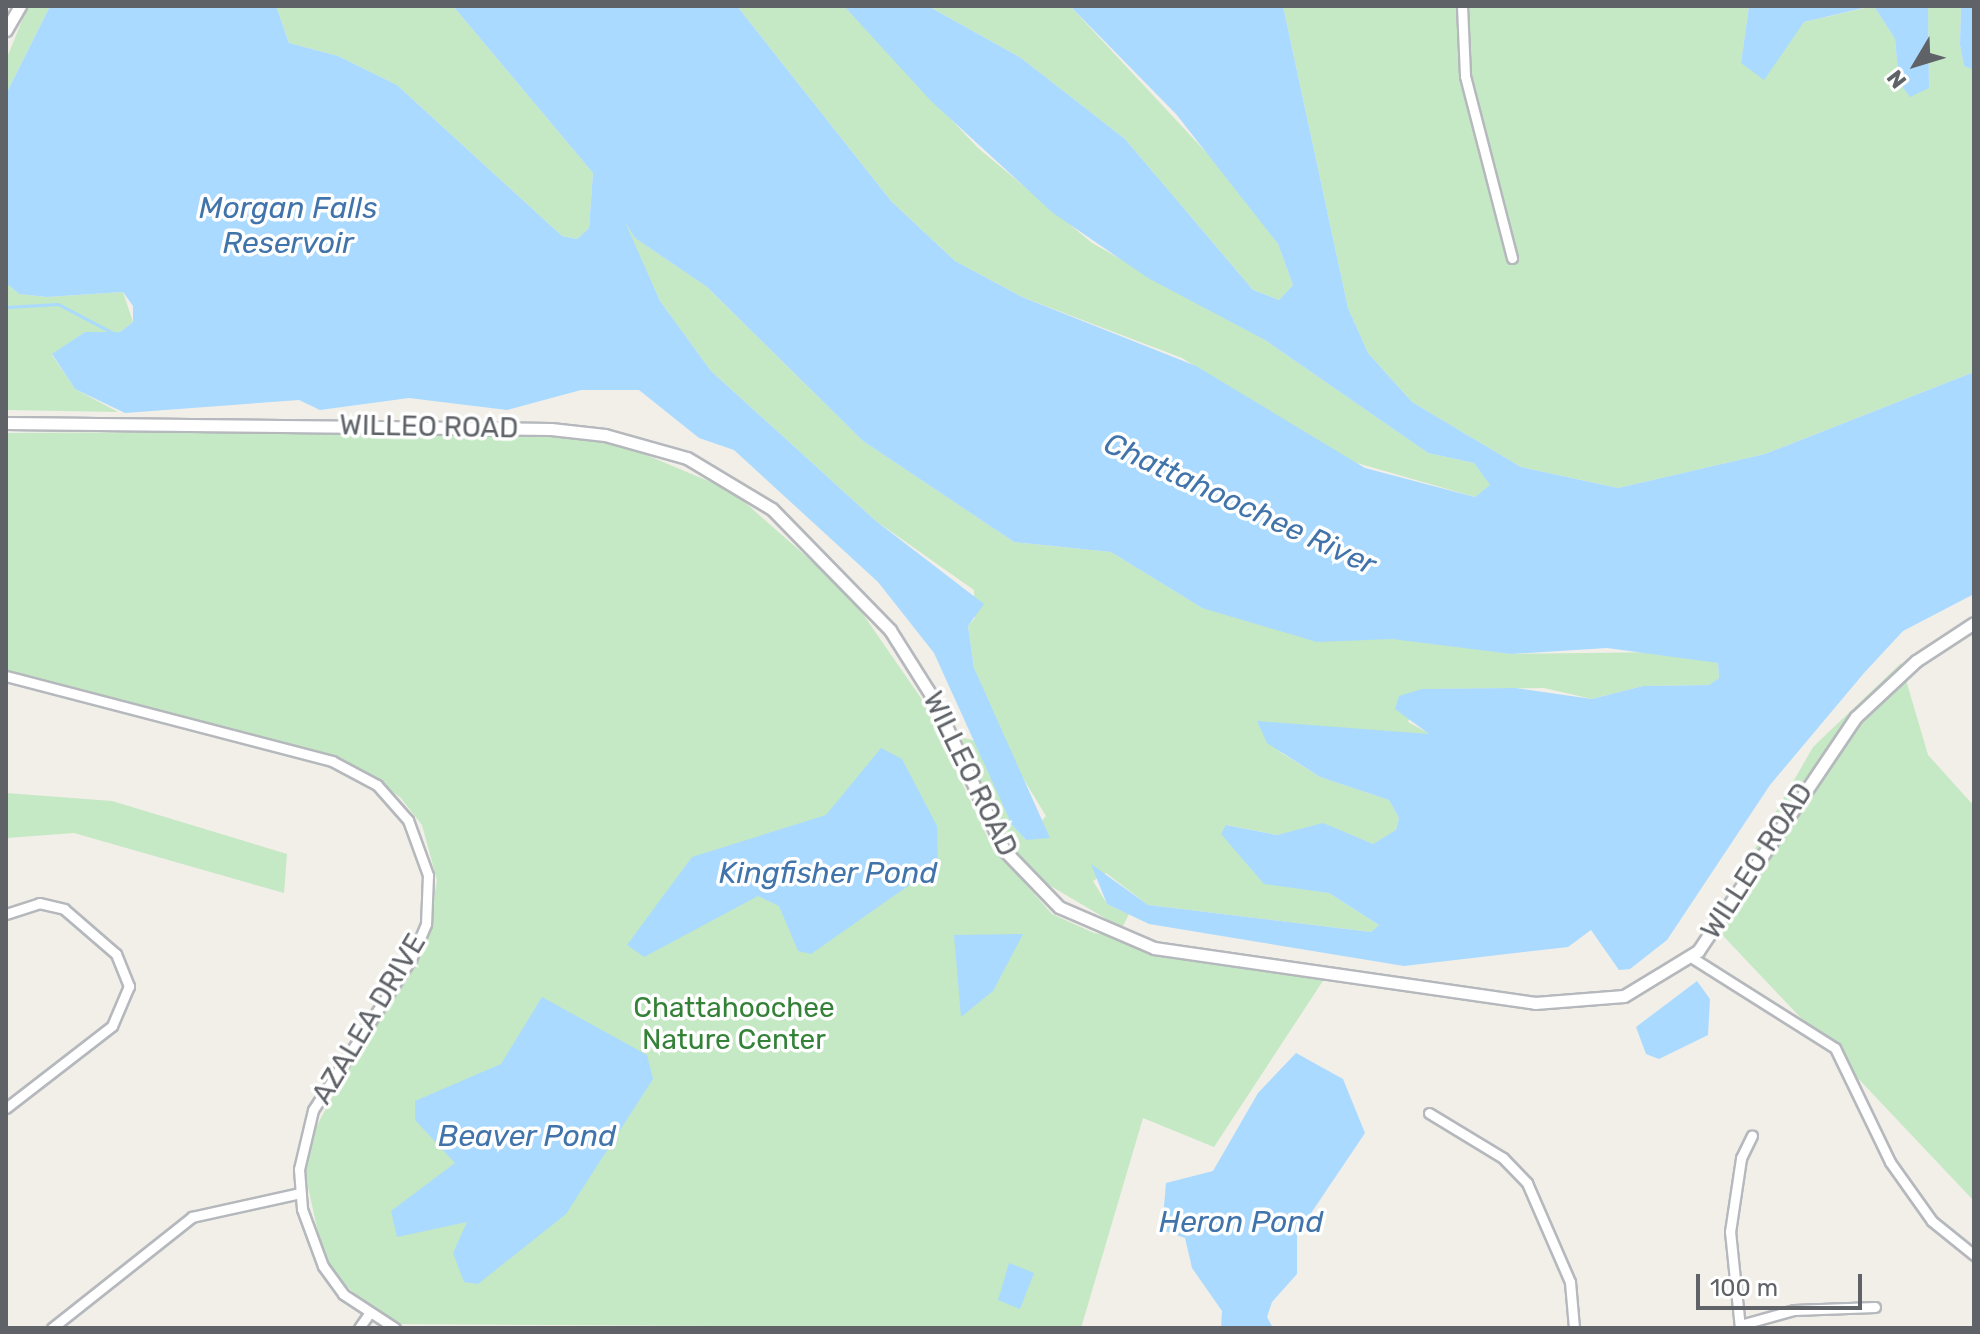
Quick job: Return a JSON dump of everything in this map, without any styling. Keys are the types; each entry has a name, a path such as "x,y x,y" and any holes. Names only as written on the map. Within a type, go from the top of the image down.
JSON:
{"street":[{"path":"6,30 20,6"},
{"path":"1462,6 1468,88 1512,258"},
{"name":"WILLEO ROAD","path":"6,423 551,429 665,450 758,498 875,612 920,674 1004,850 1034,887 1080,919 1154,948 1535,1003 1624,996 1691,957 1717,931 1856,717 1916,661 1974,623"},
{"name":"AZALEA DRIVE","path":"6,676 332,761 377,785 408,820 425,860 426,924 411,959 313,1110 300,1193 323,1266 368,1315 395,1328"},
{"path":"6,914 39,903 64,909 116,954 129,986 112,1026 6,1108"},
{"path":"1691,957 1826,1039 1853,1076 1890,1162 1932,1221 1974,1255"},
{"path":"1429,1113 1503,1158 1527,1183 1570,1282 1574,1328"},
{"path":"1752,1135 1741,1158 1730,1232 1740,1326 1794,1310 1875,1307"},
{"path":"52,1328 192,1217 300,1193"},
{"path":"359,1328 368,1315"}],"green space":[{"path":"28,6 50,6 6,94 6,60"},
{"path":"276,6 453,6 593,173 589,228 577,239 562,236 397,85 338,56 289,43"},
{"path":"737,6 844,6 978,148 1092,243 1265,340 1428,453 1474,463 1491,486 1475,497 1350,461 1182,358 1022,297 955,261 891,201"},
{"path":"928,6 1070,6 1229,177 1278,244 1293,285 1279,300 1253,290 1125,139 1021,58"},
{"path":"1283,6 1749,6 1741,63 1804,22 1874,6 1895,39 1899,82 1929,88 1928,6 1961,6 1960,45 1964,66 1974,70 1974,372 1765,454 1618,488 1521,467 1412,402 1368,353 1348,308"},
{"path":"621,215 635,238 707,287 863,441 1014,542 1111,552 1202,608 1512,654 1668,652 1718,663 1719,678 1709,685 1643,686 1592,699 1544,688 1422,689 1408,722 1430,734 1400,737 1257,722 1280,752 1320,777 1389,800 1399,818 1396,831 1373,844 1323,824 1277,835 1227,825 1270,882 1329,893 1379,925 1371,932 1148,905 1106,873 1093,881 1107,904 1129,914 1122,928 1037,878 1006,840 961,737 979,742 1012,825 1026,840 1046,816 1003,745 974,668 968,626 975,618 974,590 876,521 711,371 660,301"},
{"path":"6,283 19,294 47,297 123,292 133,322 120,332 85,332 52,355 75,389 118,412 6,410"},
{"name":"Chattahoochee Nature Center","path":"587,430 732,491 849,594 923,701 991,845 1052,914 1094,933 1330,970 1214,1147 1143,1118 1081,1328 390,1324 336,1277 322,1251 305,1173 314,1131 351,1062 426,949 437,880 422,825 400,797 345,760 232,736 6,670 6,433"},
{"path":"1901,663 1928,755 1974,806 1974,1201 1712,924 1813,747"},
{"path":"6,793 112,801 287,854 284,893 74,833 6,838"}],"water":[{"name":"Morgan Falls Reservoir","path":"50,6 276,6 289,43 338,56 397,85 562,236 577,239 589,228 593,173 453,6 737,6 891,201 955,261 1022,297 1196,366 1365,468 1475,497 1490,485 1474,463 1428,453 1265,340 1148,278 1053,213 931,101 844,6 928,6 1021,58 1125,139 1253,290 1279,300 1293,285 1278,244 1176,114 1070,6 1283,6 1348,308 1368,353 1412,402 1521,467 1618,488 1765,454 1974,372 1974,594 1903,631 1864,673 1770,785 1667,940 1630,969 1619,970 1591,930 1568,947 1404,966 1149,924 1107,904 1091,864 1148,905 1371,932 1379,925 1329,893 1264,884 1221,834 1226,825 1277,835 1323,823 1373,844 1396,830 1399,818 1389,800 1320,777 1267,743 1257,721 1429,734 1395,709 1399,696 1422,689 1515,688 1592,699 1643,686 1709,685 1719,678 1718,663 1607,648 1512,654 1392,639 1317,642 1202,608 1111,552 1014,542 863,441 707,287 635,238 625,222 660,301 711,371 876,521 984,604 968,626 974,668 1050,838 1026,840 1012,825 934,653 878,582 734,450 699,438 639,390 581,390 507,410 409,398 320,410 299,400 125,413 75,389 52,354 85,332 120,332 133,322 133,306 123,292 47,297 19,294 6,283 6,94"},
{"path":"1749,6 1872,6 1804,22 1764,80 1741,63"},
{"path":"1874,6 1928,6 1929,88 1910,97 1899,82 1895,39"},
{"path":"1961,6 1974,6 1974,70 1964,66 1960,45"},
{"name":"Kingfisher Pond","path":"881,748 902,759 937,826 938,865 811,954 798,951 779,906 758,896 644,957 627,945 692,857 826,815"},
{"path":"1023,934 993,991 961,1017 954,935"},
{"path":"1697,981 1710,999 1708,1035 1659,1059 1646,1054 1636,1027"},
{"name":"Beaver Pond","path":"542,997 647,1055 653,1079 566,1214 478,1284 464,1282 453,1253 467,1222 397,1237 391,1211 455,1163 415,1120 415,1101 501,1064"},
{"name":"Heron Pond","path":"1296,1053 1343,1079 1365,1133 1297,1234 1297,1274 1272,1302 1267,1317 1273,1328 1221,1328 1222,1311 1192,1268 1185,1238 1162,1230 1166,1183 1213,1171 1258,1093"},
{"path":"1009,1263 1034,1273 1020,1309 998,1300"}],"waterway":[{"path":"6,307 58,304 113,333"}],"water label":[{"name":"Chattahoochee River","path":"1240,504"}]}
